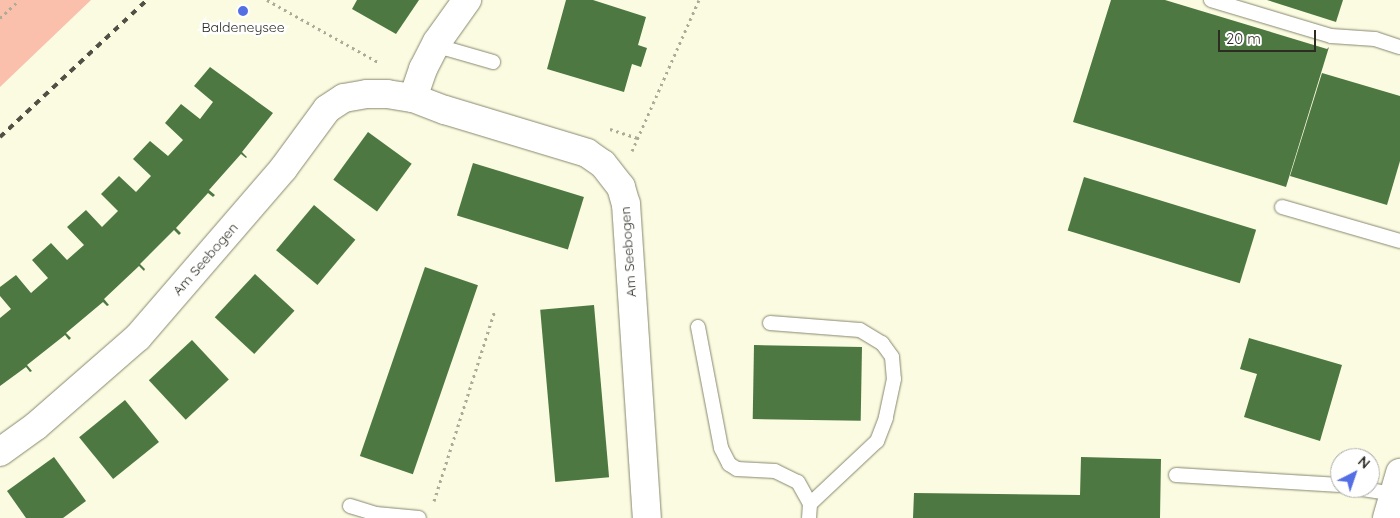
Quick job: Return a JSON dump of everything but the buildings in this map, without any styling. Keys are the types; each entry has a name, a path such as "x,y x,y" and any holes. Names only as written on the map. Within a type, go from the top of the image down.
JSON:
{"street":[{"path":"413,98 423,69 437,42 467,0"},
{"name":"Am Seebogen","path":"0,452 36,426 138,337 283,169 327,109 344,98 367,94 413,98 445,110 586,153 603,164 621,187 626,204 647,518"}],"lane":[{"path":"1211,0 1331,36 1375,39 1400,47"},
{"path":"437,42 448,49 493,62"},
{"path":"1282,207 1400,241"},
{"path":"698,327 720,448 729,464 737,469 774,471 798,482 809,511 876,441 886,418 894,379 892,357 882,343 860,330 770,323"},
{"path":"1176,475 1330,485"},
{"path":"1380,492 1394,495"},
{"path":"350,506 376,514 419,518"}],"path":[{"path":"0,18 19,0"},
{"path":"267,0 391,70 413,98"},
{"path":"632,150 699,0"},
{"path":"432,508 495,310"}],"shaded area":[{"path":"0,0 91,0 0,87"}],"railway":[{"path":"0,137 147,0"}],"place":[{"name":"Baldeneysee","path":"243,11"}]}
